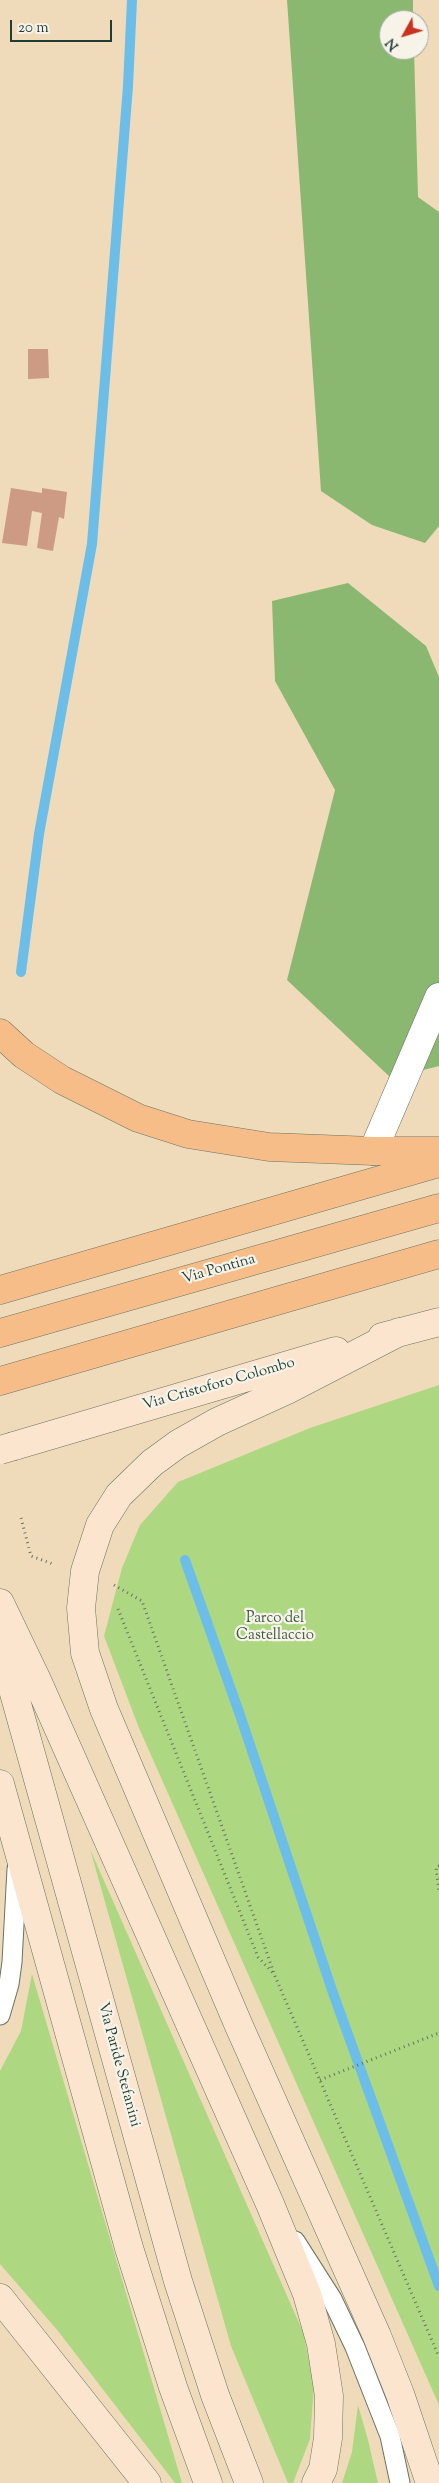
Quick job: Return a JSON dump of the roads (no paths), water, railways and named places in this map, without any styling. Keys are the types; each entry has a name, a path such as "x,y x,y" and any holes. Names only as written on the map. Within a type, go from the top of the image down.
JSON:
{"highway":[{"path":"0,1033 24,1055 62,1080 111,1106 164,1128 205,1138 269,1147 373,1151 439,1150"},
{"path":"0,1290 439,1163"},
{"name":"Via Pontina","path":"0,1333 439,1208"},
{"path":"0,1381 439,1254"}],"main road":[{"name":"Via Cristoforo Colombo","path":"7,1448 399,1332 439,1322"},
{"path":"399,1332 287,1390 217,1422 178,1444 152,1463 120,1495 100,1525 85,1571 81,1608 85,1653 104,1709 240,2026 377,2336 400,2394 430,2483"},
{"path":"0,1603 40,1687 270,2204 306,2294 324,2360 329,2396 329,2431 324,2463 316,2483"},
{"name":"Via Paride Stefanini","path":"0,1643 178,2281 215,2395 249,2483"},
{"path":"0,1784 140,2285 173,2387 208,2483"},
{"path":"0,2298 147,2483"}],"street":[{"path":"373,1151 439,997"}],"lane":[{"path":"0,2016 9,1984 12,1962 18,1845"},
{"path":"270,2204 316,2273 355,2347 390,2436 400,2483"}],"waterway":[{"path":"21,972 39,834 92,544 128,86 132,0"},
{"path":"185,1560 240,1715 333,1993 439,2286"}],"park label":[{"name":"Parco del Castellaccio","path":"275,1628"}]}
